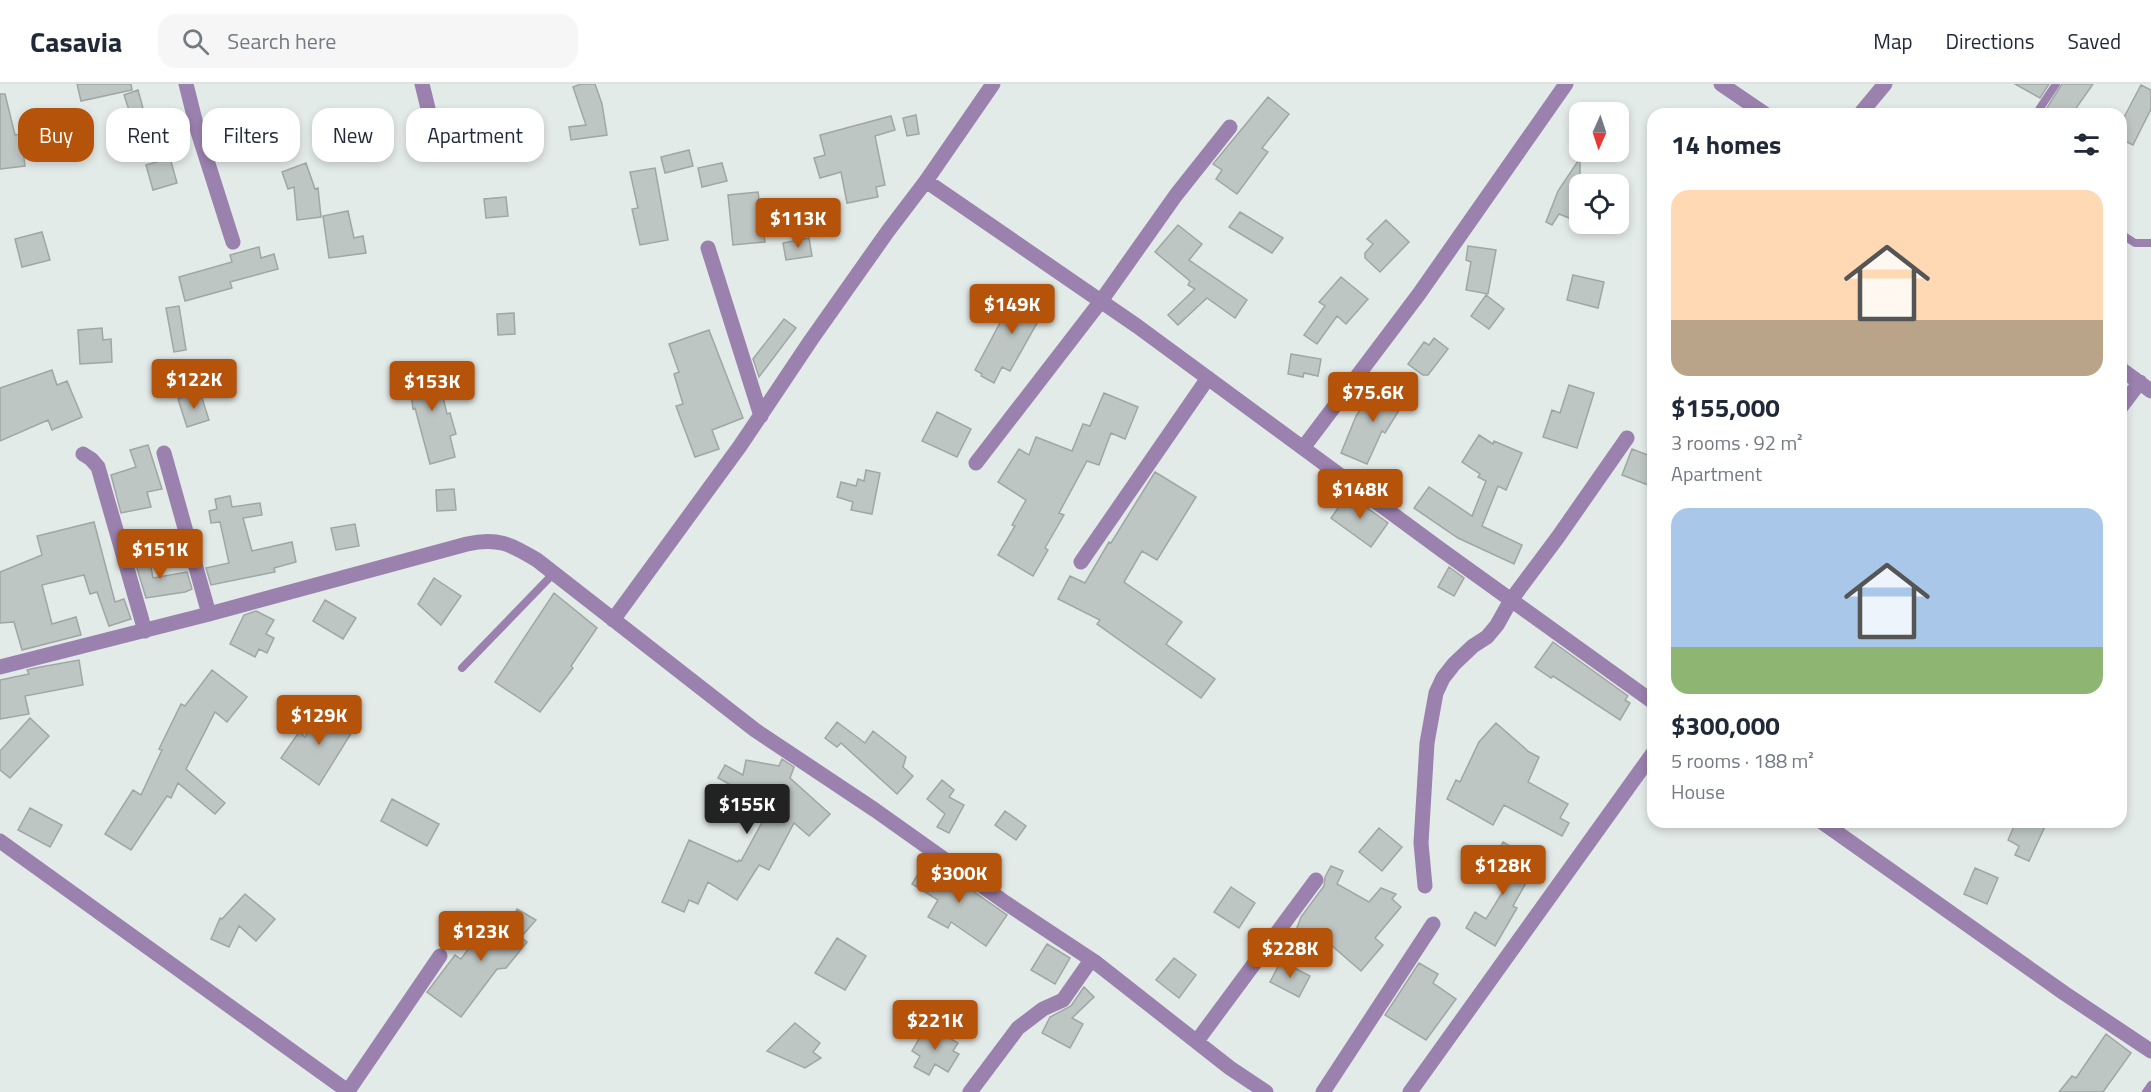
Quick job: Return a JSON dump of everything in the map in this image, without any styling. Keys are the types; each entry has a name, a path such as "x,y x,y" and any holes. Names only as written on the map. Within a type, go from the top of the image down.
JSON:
{"street":[{"path":"186,84 198,132 233,242"},
{"path":"422,84 428,108"},
{"path":"614,620 993,84"},
{"path":"1304,448 1419,294 1566,84"},
{"path":"1721,84 1756,108"},
{"path":"1865,108 1885,84"},
{"path":"976,463 1101,301 1176,195 1230,127"},
{"path":"926,181 1101,301 1647,698"},
{"path":"708,248 760,416"},
{"path":"2127,373 2145,386 2127,402"},
{"path":"1081,562 1208,378"},
{"path":"1425,886 1422,832 1427,743 1436,693 1443,678 1454,664 1473,646 1487,637 1497,625 1510,600 1558,537 1627,438"},
{"path":"164,453 209,614"},
{"path":"83,454 98,467 145,631"},
{"path":"0,667 145,631 484,540 497,541 520,550 554,573 755,730 1091,960 1230,1068 1266,1092"},
{"path":"1410,1092 1647,761"},
{"path":"1830,828 2064,993 2151,1051"},
{"path":"0,841 348,1092 440,956"},
{"path":"1197,1041 1316,880"},
{"path":"1323,1092 1433,924"},
{"path":"970,1092 1018,1028 1043,1009 1063,1000 1091,960"}],"lane":[{"path":"2040,108 2056,84"},
{"path":"2127,238 2135,243 2151,243"},
{"path":"462,668 554,573"},
{"path":"2146,1092 2151,1085"}],"building":[{"path":"77,84 131,84 132,90 81,101"},
{"path":"581,84 595,84 602,104 607,135 571,140 569,127 586,125 573,87"},
{"path":"2015,84 2049,84 2040,98"},
{"path":"2062,84 2093,84 2076,108 2047,108"},
{"path":"2141,85 2151,90 2151,109 2133,145 2127,142 2127,112"},
{"path":"138,90 143,108 128,108 124,95"},
{"path":"0,94 5,94 15,135 18,134 18,162 24,162 25,166 0,169"},
{"path":"1268,97 1289,114 1262,148 1268,152 1237,194 1216,179 1222,170 1213,164"},
{"path":"916,115 919,134 907,136 903,118"},
{"path":"891,116 895,130 875,136 885,185 876,187 878,197 847,203 841,172 820,178 814,158 825,155 820,135"},
{"path":"689,150 693,166 665,173 661,157"},
{"path":"171,162 177,183 153,190 146,165"},
{"path":"1577,162 1580,162 1580,174 1569,174"},
{"path":"306,163 315,189 318,188 321,217 297,220 294,187 288,189 282,172"},
{"path":"722,163 727,181 702,187 698,168"},
{"path":"655,168 668,240 640,245 632,209 638,208 630,172"},
{"path":"1569,174 1569,218 1559,214 1552,225 1546,222 1558,191"},
{"path":"758,192 765,242 733,245 728,195"},
{"path":"506,197 508,216 486,218 484,199"},
{"path":"348,211 354,238 363,236 366,253 329,258 323,216"},
{"path":"1240,212 1283,238 1272,253 1229,227"},
{"path":"1386,220 1409,242 1380,272 1365,258 1365,253 1373,244 1367,239"},
{"path":"1178,225 1202,244 1189,260 1247,300 1235,318 1207,298 1178,325 1168,315 1195,289 1188,285 1190,281 1155,252"},
{"path":"42,232 50,260 22,267 15,239"},
{"path":"809,238 812,256 786,260 783,243"},
{"path":"1468,246 1496,250 1488,294 1466,290 1471,262 1466,260"},
{"path":"259,247 261,258 274,254 278,269 230,282 232,288 185,301 179,277 232,262 230,255"},
{"path":"1573,275 1604,282 1598,308 1567,300"},
{"path":"1341,277 1368,299 1346,324 1337,316 1317,344 1304,335 1325,306 1319,302"},
{"path":"1026,286 1050,300 1010,371 1002,367 994,383 975,370 1002,319 1005,321"},
{"path":"1486,295 1504,309 1489,329 1471,316"},
{"path":"179,306 186,350 174,352 166,308"},
{"path":"514,313 515,334 498,335 497,314"},
{"path":"784,319 796,328 759,377 753,359"},
{"path":"102,328 103,340 111,339 112,362 80,364 78,330"},
{"path":"709,330 743,418 712,430 719,449 695,457 676,406 683,404 674,374 679,372 669,344"},
{"path":"1434,338 1448,349 1428,375 1423,375 1408,364 1424,342 1429,345"},
{"path":"1291,354 1321,359 1318,376 1304,373 1303,377 1288,374"},
{"path":"435,363 447,414 450,413 456,434 450,436 455,457 430,464 415,408 413,409 408,366"},
{"path":"52,370 57,385 67,381 82,417 52,430 48,420 0,441 0,388"},
{"path":"1387,381 1409,394 1385,433 1382,431 1367,464 1341,453 1356,416 1366,401 1372,405"},
{"path":"1569,385 1594,393 1577,448 1543,437 1552,410 1560,413"},
{"path":"200,392 209,420 187,427 178,399"},
{"path":"1104,393 1138,407 1125,439 1111,433 1099,465 1087,461 1059,513 1064,515 1045,548 1048,550 1033,576 998,555 1015,526 1012,525 1026,500 998,482 1019,449 1029,455 1036,437 1072,451 1083,424 1090,426"},
{"path":"937,412 971,429 957,457 922,441"},
{"path":"1479,435 1493,444 1494,441 1522,453 1506,490 1498,486 1482,526 1522,545 1514,564 1458,538 1414,508 1429,487 1472,516 1486,481 1478,477 1480,474 1462,462"},
{"path":"148,445 162,489 147,492 151,507 121,513 111,475 136,467 130,450"},
{"path":"1632,449 1647,455 1647,485 1622,475"},
{"path":"866,470 880,473 872,514 851,510 853,502 837,497 841,482 856,486 858,479 864,481"},
{"path":"1155,472 1196,497 1157,560 1142,551 1124,582 1182,622 1166,644 1215,679 1201,698 1097,624 1100,620 1058,599 1070,576 1085,583"},
{"path":"454,489 456,510 437,511 436,490"},
{"path":"1348,494 1388,523 1371,547 1331,518"},
{"path":"230,496 232,507 260,503 262,515 243,518 252,551 292,542 296,562 274,568 275,572 211,585 206,568 229,563 220,522 211,523 209,511 217,509 215,499"},
{"path":"94,522 115,602 124,599 131,619 109,626 97,592 90,594 84,575 42,585 52,624 76,617 81,635 22,650 14,622 0,623 0,572 42,555 37,536"},
{"path":"355,524 359,546 336,550 331,528"},
{"path":"148,552 153,578 187,572 192,589 146,598 133,555"},
{"path":"1449,567 1464,578 1454,596 1438,587"},
{"path":"434,578 461,596 441,625 418,604"},
{"path":"554,593 597,628 571,666 573,668 540,712 495,682"},
{"path":"325,600 356,618 343,639 313,621"},
{"path":"256,611 274,620 266,634 274,638 267,653 259,649 255,657 230,644 244,615"},
{"path":"1553,642 1628,696 1625,700 1630,703 1620,720 1553,676 1551,678 1535,667"},
{"path":"79,660 83,685 25,696 29,714 0,719 0,680 29,674 27,670"},
{"path":"212,670 247,697 227,722 215,712 186,769 225,803 215,814 178,783 171,798 167,796 131,850 105,834 133,790 141,795 162,750 159,749 181,704 185,706"},
{"path":"324,708 355,727 319,785 281,758 299,732 305,737"},
{"path":"30,718 49,736 10,778 0,770 0,751"},
{"path":"837,722 865,743 873,731 906,757 903,767 913,776 897,794 841,743 837,747 825,738"},
{"path":"1496,723 1529,752 1539,757 1528,782 1568,804 1560,818 1569,823 1562,836 1504,805 1493,825 1447,799 1456,780 1460,782 1479,742"},
{"path":"782,759 794,767 790,778 830,814 809,836 794,823 769,870 759,865 737,900 708,882 698,904 689,900 684,912 662,902 689,840 738,862 741,861 773,802 740,796 740,790 718,778 725,765 743,775 746,760 779,766"},
{"path":"942,780 954,790 949,797 964,805 949,833 937,827 945,814 927,799"},
{"path":"392,799 439,824 427,846 381,821"},
{"path":"30,808 62,825 50,847 18,830"},
{"path":"1005,811 1026,826 1016,840 995,825"},
{"path":"1379,828 1402,847 1382,871 1359,852"},
{"path":"2013,828 2044,828 2029,861 2015,855 2019,846 2008,840"},
{"path":"1503,842 1529,857 1523,869 1531,874 1513,906 1517,908 1495,946 1466,928 1475,912 1486,919 1512,877 1491,866"},
{"path":"927,859 1007,915 986,946 951,922 948,928 928,917 938,900 912,884"},
{"path":"1331,866 1343,871 1337,884 1369,902 1381,888 1396,894 1392,899 1401,907 1375,938 1383,945 1361,971 1331,945 1295,933 1301,917 1324,886 1325,877"},
{"path":"1975,868 1998,878 1987,904 1964,894"},
{"path":"1231,887 1255,903 1239,928 1214,912"},
{"path":"245,894 275,919 256,941 239,926 229,947 211,939 220,918 222,919"},
{"path":"517,909 536,920 521,937 527,942 506,968 497,969 461,1017 427,992 455,955 461,959 493,915 509,928"},
{"path":"837,938 866,956 845,990 815,973"},
{"path":"1047,944 1070,958 1055,984 1031,970"},
{"path":"1174,958 1196,975 1179,998 1156,980"},
{"path":"1281,961 1310,976 1299,997 1270,982"},
{"path":"1419,963 1438,974 1433,983 1456,999 1426,1040 1385,1015"},
{"path":"1084,987 1094,997 1072,1018 1083,1024 1070,1048 1042,1033 1050,1017 1071,1006"},
{"path":"795,1023 820,1043 813,1052 821,1058 805,1068 767,1051"},
{"path":"927,1025 958,1043 953,1051 959,1054 948,1072 935,1064 929,1075 914,1067 920,1056 912,1051"},
{"path":"2106,1034 2131,1053 2103,1092 2059,1092 2072,1076 2076,1078"}]}
